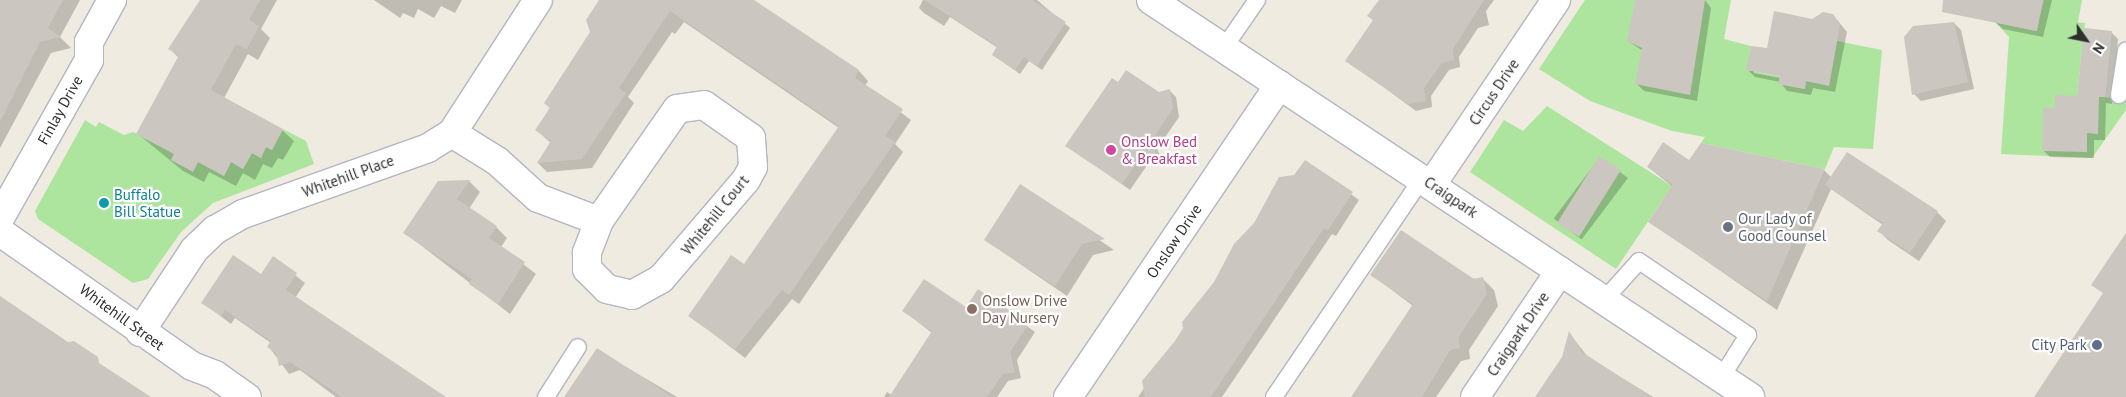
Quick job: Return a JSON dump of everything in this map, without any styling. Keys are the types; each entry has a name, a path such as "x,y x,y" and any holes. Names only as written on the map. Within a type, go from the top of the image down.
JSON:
{"street":[{"name":"Finlay Drive","path":"0,218 88,60 89,42 112,0"},
{"name":"Whitehill Place","path":"140,332 194,250 214,230 243,214 428,148 452,134 538,0"},
{"name":"Craigpark","path":"1151,0 1427,181 1750,397"},
{"name":"Circus Drive","path":"1427,181 1556,0"},
{"name":"Onslow Drive","path":"1068,397 1279,85"},
{"name":"Whitehill Court","path":"704,105 751,138 754,166 746,180 649,289 620,294 595,281 587,269 587,253 599,221 677,109 704,105"},
{"path":"452,134 497,162 538,198 599,221"},
{"name":"Whitehill Street","path":"0,232 140,332 247,397"},
{"name":"Craigpark Drive","path":"1475,397 1560,270"}],"lane":[{"path":"1224,48 1258,0"},
{"path":"2119,94 2126,51"},
{"path":"1274,397 1427,181"},
{"path":"1604,300 1639,261 1748,335 1721,378"},
{"path":"546,397 578,347"}],"green space":[{"path":"1585,0 1731,0 1724,39 1751,46 1747,70 1780,76 1779,84 1804,89 1806,81 1829,85 1837,41 1882,50 1873,149 1834,147 1825,169 1701,143 1705,137 1672,131 1590,101 1539,69"},
{"path":"2044,0 2082,0 2078,22 2085,23 2077,95 2126,99 2126,110 2092,158 2001,154 2009,37 1995,22 2036,31"},
{"path":"1547,106 1672,186 1616,269 1470,172 1504,120 1523,131"},
{"path":"85,120 96,127 99,122 124,135 133,132 176,151 171,160 193,171 198,162 224,176 231,162 243,169 252,153 261,158 266,147 272,150 283,129 306,141 314,164 213,203 181,232 148,279 133,283 38,219 35,211"}],"building":[{"path":"0,0 63,0 48,28 61,37 40,42 0,122"},
{"path":"200,0 260,0 249,20 259,26 247,49 236,44 211,90 283,129 272,150 266,147 261,158 252,153 243,169 231,162 224,176 198,162 193,172 171,160 174,154 136,134 179,55 168,49"},
{"path":"599,0 754,0 859,70 855,78 903,109 885,136 895,142 789,295 782,290 735,349 688,316 731,255 744,264 839,126 670,11 619,88 626,93 582,159 537,163 551,141 535,130 550,108 544,103 590,32 586,20"},
{"path":"924,0 1032,0 1066,22 1037,66 1024,57 1015,70 992,55 997,46"},
{"path":"1379,0 1484,0 1453,49 1454,60 1442,63 1424,88 1426,101 1408,104 1345,61 1373,20 1367,16"},
{"path":"1635,0 1705,0 1690,95 1635,84 1642,48 1627,41"},
{"path":"1943,0 2043,0 2037,31 1942,12"},
{"path":"1774,11 1812,19 1823,12 1833,14 1840,24 1829,86 1806,81 1805,89 1778,84 1780,76 1746,70 1751,46 1767,48"},
{"path":"1954,22 1968,82 1912,95 1904,37 1913,26"},
{"path":"2084,28 2112,31 2105,97 2099,97 2098,134 2087,133 2087,152 2042,151 2043,108 2055,108 2055,95 2077,96"},
{"path":"1126,70 1159,92 1170,89 1173,109 1151,141 1156,153 1143,154 1122,184 1065,146 1112,78 1118,82"},
{"name":"Our Lady of Good Counsel","path":"1663,142 1689,160 1701,143 1825,169 1767,301 1648,222 1673,184 1647,167"},
{"path":"1847,152 1938,211 1910,253 1877,231 1883,223 1825,185"},
{"path":"1599,156 1621,170 1579,237 1557,223"},
{"path":"1305,160 1353,192 1328,230 1324,228 1211,397 1145,397 1142,381 1175,341 1183,328 1182,322 1214,282 1234,244 1254,223 1279,177 1294,175"},
{"path":"470,180 457,199 497,226 489,238 525,262 498,304 469,284 472,279 403,233 438,181"},
{"path":"1020,184 1105,239 1082,244 1055,286 984,240"},
{"path":"1401,230 1474,279 1483,277 1487,294 1458,338 1460,348 1450,350 1422,397 1351,397 1413,304 1370,275"},
{"name":"City Park","path":"2126,233 2126,397 2034,397 2103,293 2091,285"},
{"path":"233,255 261,274 273,256 297,273 286,290 446,397 342,397 290,362 279,366 276,353 267,347 271,341 225,310 221,316 201,303"},
{"path":"924,279 966,307 978,289 1029,324 1010,352 1015,372 1003,374 987,397 889,397 932,331 902,311"},
{"path":"0,296 68,342 74,341 98,357 99,363 151,397 0,397"},
{"path":"1569,331 1582,352 1651,397 1535,397 1562,357"},
{"path":"597,348 673,397 564,397"}],"place":[{"name":"Onslow Bed & Breakfast","path":"1111,150"},
{"name":"Buffalo Bill Statue","path":"104,203"},
{"name":"Our Lady of Good Counsel","path":"1728,227"},
{"name":"Onslow Drive Day Nursery","path":"972,309"},
{"name":"City Park","path":"2097,345"}]}
